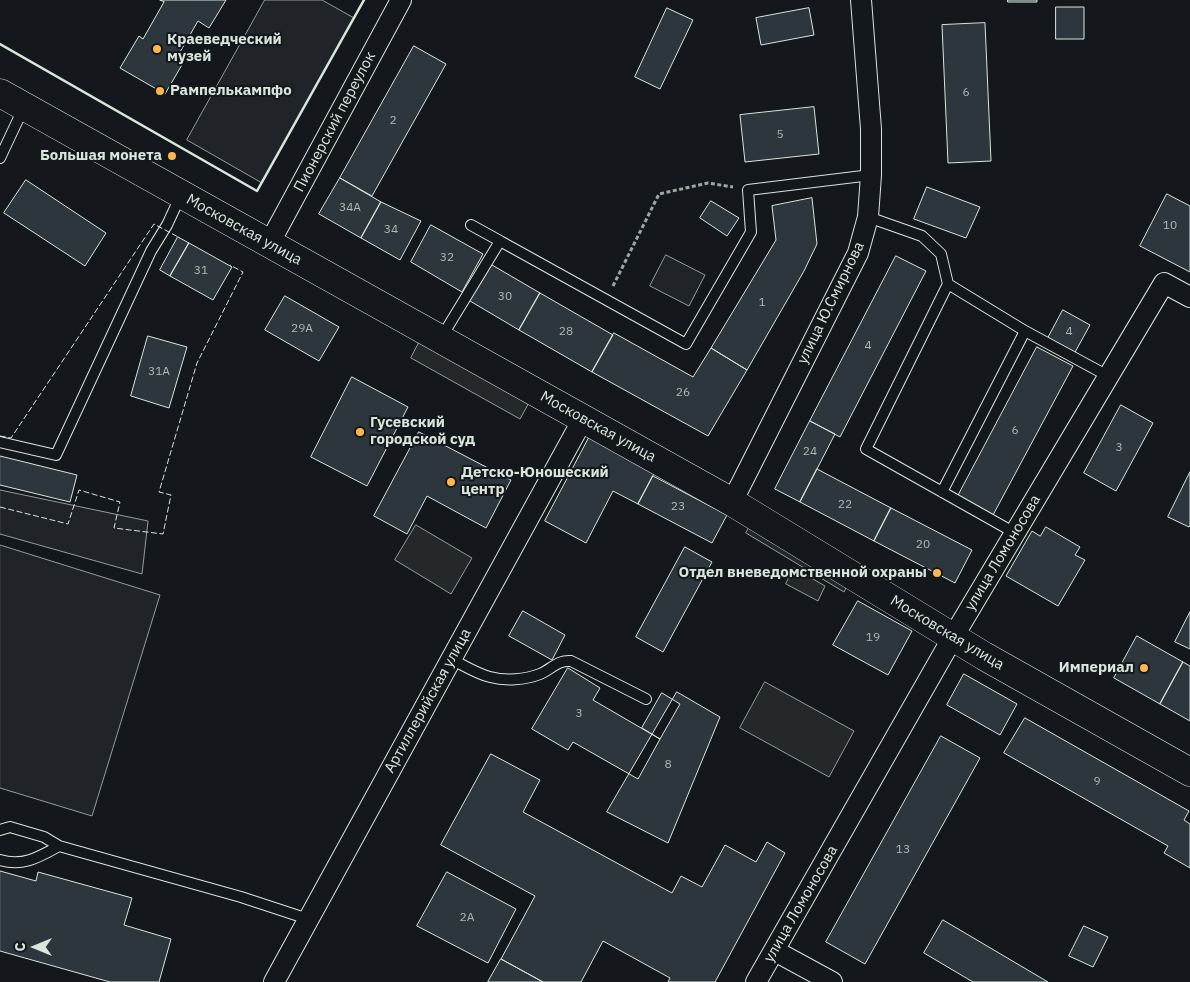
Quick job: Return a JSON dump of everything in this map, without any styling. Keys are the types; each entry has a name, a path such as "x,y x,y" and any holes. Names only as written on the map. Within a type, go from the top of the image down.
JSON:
{"main road":[{"name":"Московская улица","path":"0,93 732,502 953,638 1190,772"}],"street":[{"name":"Пионерский переулок","path":"269,244 401,0"},
{"name":"улица Ю.Смирнова","path":"732,502 858,253 868,217 872,175 871,129 861,0"},
{"name":"улица Ломоносова","path":"756,982 953,638 1164,283 1190,297"},
{"name":"Артиллерийская улица","path":"274,982 583,419"},
{"path":"774,951 832,982"}],"lane":[{"path":"0,158 24,106"},
{"path":"471,224 686,344 751,232 748,190 872,175"},
{"path":"0,442 56,455 152,252 182,195"},
{"path":"868,217 922,236 941,254 948,284 866,449 1015,534"},
{"path":"440,340 500,241"},
{"path":"948,284 1025,331 1108,376"},
{"path":"942,492 1025,331"},
{"path":"451,659 489,677 506,679 524,679 540,674 563,661 571,662 646,699"},
{"path":"0,830 10,827 44,837 59,846 241,896 308,919"},
{"path":"0,860 25,863 59,846"}],"path":[{"path":"606,300 659,194 708,183 748,190"}],"shaded area":[{"path":"265,0 322,0 354,18 262,183 187,140"},
{"path":"666,255 705,275 689,306 650,286"},
{"path":"421,339 531,399 520,419 411,358"},
{"path":"0,490 148,521 142,574 0,534"},
{"path":"756,516 851,578 844,592 746,533"},
{"path":"416,525 472,558 451,594 395,560"},
{"path":"0,545 160,595 92,816 0,788"},
{"path":"794,568 825,586 818,601 786,584"},
{"path":"765,682 854,731 829,777 740,728"}],"building":[{"name":"Краеведческий музей","path":"160,0 226,0 209,28 198,21 176,59 183,63 165,94 120,68 139,36 143,39 164,2"},
{"path":"1008,0 1037,0 1037,2 1008,2"},
{"path":"1056,7 1084,7 1084,39 1056,39"},
{"path":"667,8 693,20 660,89 635,77"},
{"path":"809,8 814,35 761,45 756,18"},
{"path":"985,23 991,161 948,163 942,25"},
{"path":"414,46 446,64 372,196 340,178"},
{"path":"814,107 819,154 745,162 740,115"},
{"path":"340,178 381,202 361,238 319,214"},
{"path":"26,180 106,233 85,266 4,213"},
{"path":"927,187 980,207 966,238 914,219"},
{"path":"1167,194 1190,206 1190,272 1140,246"},
{"path":"812,198 817,244 804,271 747,370 711,348 776,240 772,206"},
{"path":"711,201 739,218 727,236 700,218"},
{"path":"381,202 421,221 400,260 361,238"},
{"path":"431,225 483,254 462,292 411,262"},
{"path":"178,237 189,243 170,276 160,270"},
{"path":"189,243 232,267 213,300 170,276"},
{"path":"896,256 926,271 840,437 810,421"},
{"path":"492,265 540,293 519,330 470,301"},
{"path":"540,293 613,335 592,372 519,330"},
{"path":"285,296 339,327 319,361 265,330"},
{"path":"1063,310 1090,325 1074,354 1047,340"},
{"path":"614,333 693,377 711,348 747,370 708,436 592,372"},
{"path":"148,336 187,347 169,408 131,396"},
{"path":"1037,347 1073,366 993,515 958,496"},
{"name":"Гусевский городской суд","path":"352,377 408,407 367,486 311,457"},
{"path":"1121,405 1153,423 1116,491 1084,473"},
{"path":"810,421 835,434 800,502 775,489"},
{"name":"Детско-Юношеский центр","path":"419,432 511,480 486,528 427,496 407,534 374,516"},
{"path":"591,434 657,468 638,504 613,491 586,543 545,521"},
{"path":"0,456 77,475 70,502 0,485"},
{"path":"817,469 891,508 874,541 800,502"},
{"path":"1190,472 1190,526 1189,527 1168,517"},
{"path":"653,476 727,515 712,543 638,504"},
{"path":"891,508 972,550 955,583 874,541"},
{"path":"1046,527 1080,547 1075,555 1085,560 1058,606 1006,576 1032,531 1040,536"},
{"path":"685,547 712,562 663,652 636,637"},
{"path":"858,601 912,631 888,675 833,645"},
{"path":"523,611 565,635 552,660 509,636"},
{"path":"1190,612 1190,649 1175,642"},
{"path":"1137,636 1183,662 1160,704 1114,678"},
{"path":"1183,662 1190,666 1190,721 1160,704"},
{"path":"568,668 600,688 593,700 660,739 638,779 573,742 568,750 532,729"},
{"path":"964,674 1017,704 1000,735 947,705"},
{"path":"677,692 720,717 668,843 607,812"},
{"path":"662,693 680,704 660,739 642,728"},
{"path":"1025,718 1189,811 1184,820 1190,824 1190,868 1164,853 1168,846 1004,753"},
{"path":"941,736 980,758 865,964 826,942"},
{"path":"491,754 540,780 523,812 672,893 681,876 702,887 725,845 756,862 767,842 785,853 715,982 668,982 670,978 603,941 581,982 543,982 501,959 535,896 441,845"},
{"path":"0,871 36,881 38,872 132,898 124,925 171,939 159,982 110,982 0,951"},
{"path":"447,872 516,909 488,963 417,926"},
{"path":"943,920 1048,982 973,982 924,953"},
{"path":"1084,926 1108,937 1093,967 1069,956"},
{"path":"501,959 543,982 488,982"}],"fence":[{"path":"0,436 11,438 154,224 180,238"},
{"path":"0,507 68,524 79,490 120,502 114,528 163,534 171,495 159,492 197,363 243,272 230,265"}],"wall":[{"path":"0,44 257,191 364,0"}],"place":[{"name":"Краеведческий музей","path":"157,49"},
{"name":"Рампелькампфо","path":"160,91"},
{"name":"Большая монета","path":"172,156"},
{"name":"Гусевский городской суд","path":"360,432"},
{"name":"Детско-Юношеский центр","path":"451,482"},
{"name":"Отдел вневедомственной охраны","path":"937,573"},
{"name":"Империал","path":"1144,668"}]}
